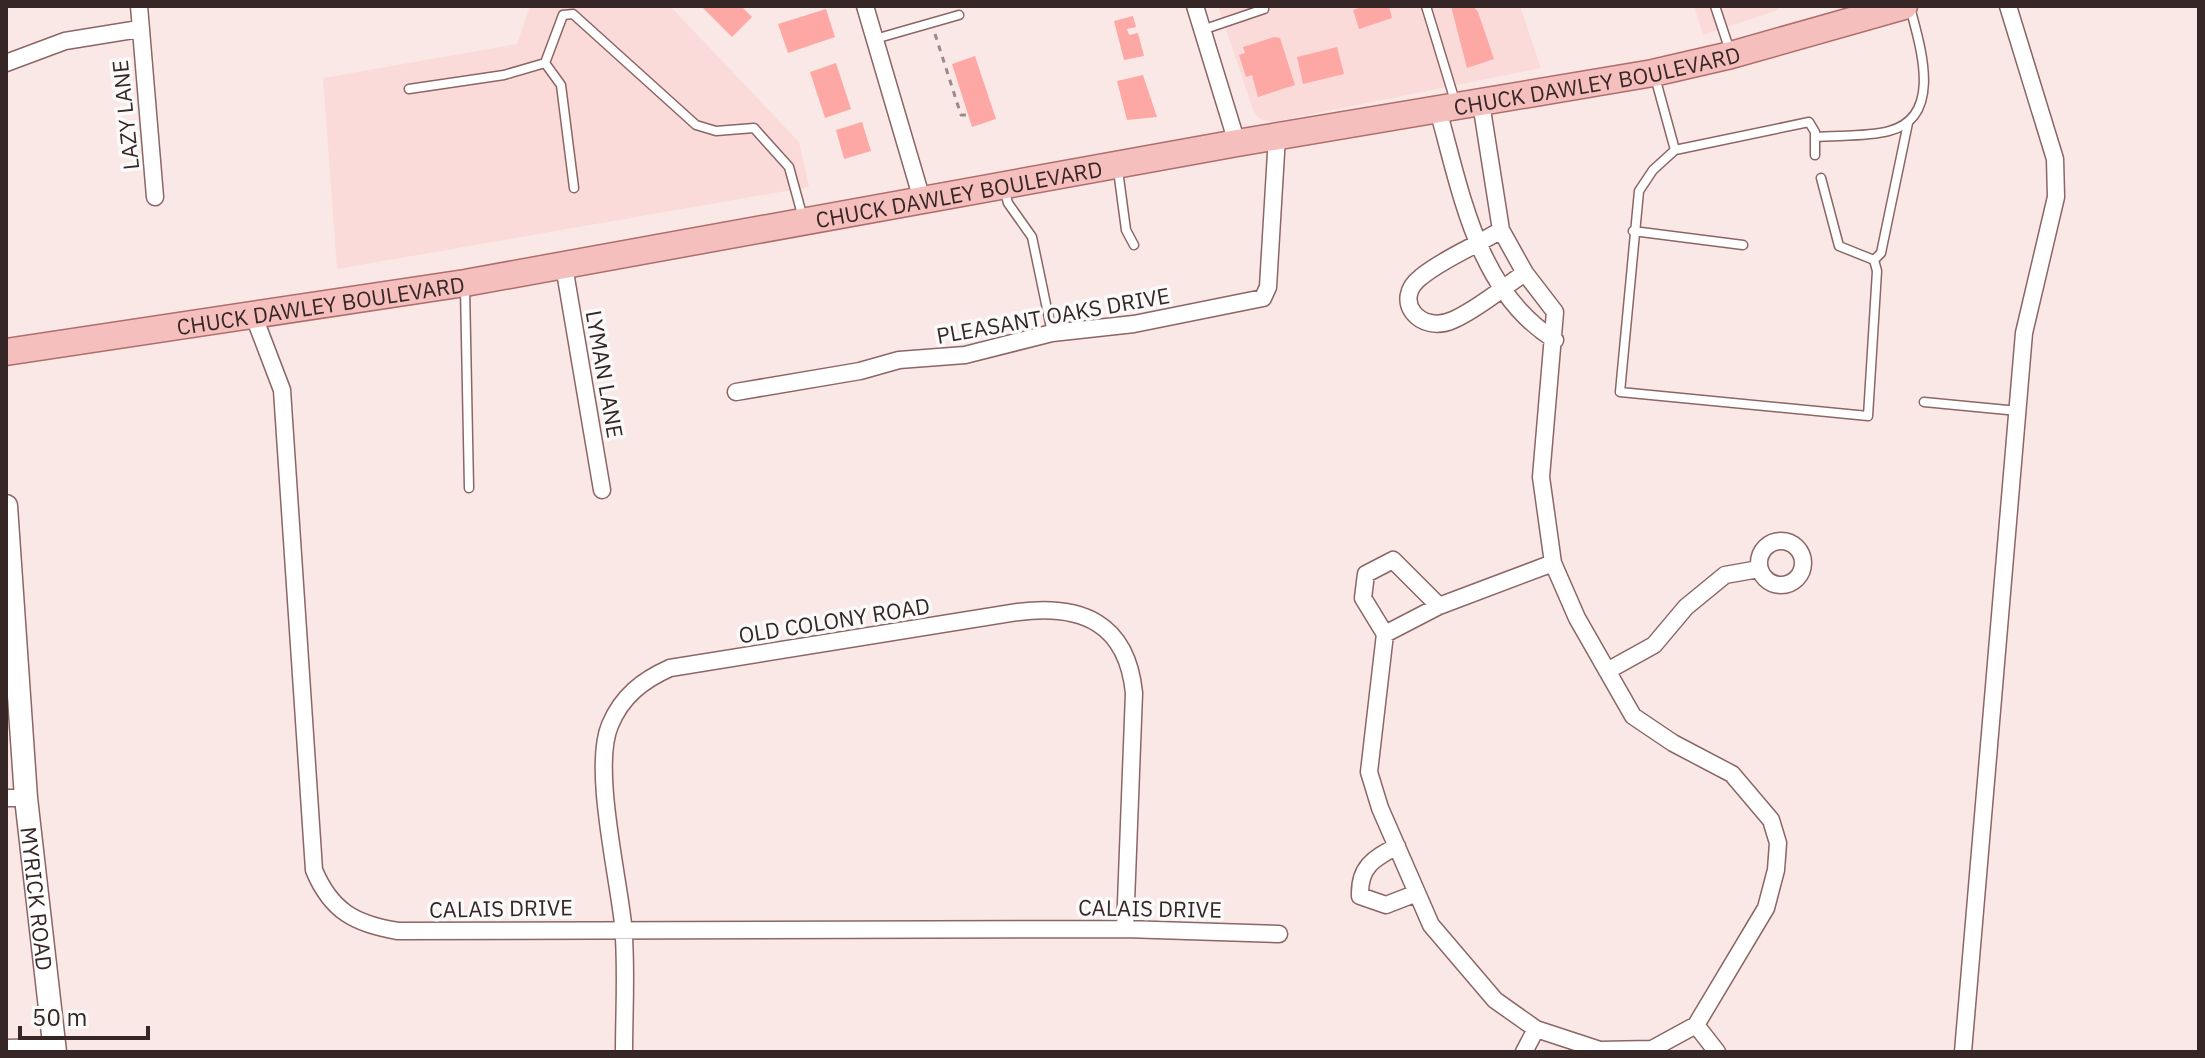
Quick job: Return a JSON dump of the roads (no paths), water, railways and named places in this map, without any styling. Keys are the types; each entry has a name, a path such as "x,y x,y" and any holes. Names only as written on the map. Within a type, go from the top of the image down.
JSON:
{"main road":[{"name":"CHUCK DAWLEY BOULEVARD","path":"6,352 465,283 923,203 1237,143 1653,73 1731,55 1901,7"}],"street":[{"name":"LAZY LANE","path":"139,6 155,197"},
{"path":"865,6 923,203"},
{"path":"1195,6 1237,143"},
{"path":"1963,1052 2024,333 2056,197 2055,159 2008,6"},
{"name":"LAZY LANE","path":"6,63 65,41 139,29"},
{"path":"1439,606 1393,560 1366,574 1363,598 1385,634 1369,772 1431,925 1495,1000 1536,1029 1600,1050 1652,1049 1696,1025 1766,908 1776,870 1778,843 1771,820 1732,774 1695,756 1633,716 1577,618 1553,563 1541,477 1555,312 1525,273 1501,230 1459,106"},
{"path":"1459,106 1478,245 1502,288 1532,326 1555,340"},
{"name":"PLEASANT OAKS DRIVE","path":"736,392 860,371 899,360 965,355 1052,333 1134,324 1263,298 1268,287 1277,136"},
{"path":"1501,230 1420,277 1410,290 1408,303 1413,312 1422,322 1437,325 1454,320 1525,273"},
{"name":"LYMAN LANE","path":"564,266 602,490"},
{"name":"CALAIS DRIVE","path":"253,314 282,390 314,870 324,893 342,911 367,926 398,931 1125,929 1279,934"},
{"name":"MYRICK ROAD","path":"6,506 16,798 55,1049"},
{"path":"1385,634 1439,606 1553,563"},
{"path":"1607,671 1654,645 1686,607 1725,575 1759,569"},
{"name":"OLD COLONY ROAD","path":"624,1052 623,928 603,757 609,726 625,698 646,679 670,668 1052,608 1078,612 1104,628 1123,646 1132,670 1134,693 1125,929"},
{"path":"1397,846 1370,861 1359,877 1360,896 1386,905 1417,893"},
{"path":"1696,1025 1717,1052"},
{"path":"1524,1052 1536,1029"},
{"path":"6,1048 55,1049"}],"lane":[{"path":"1426,6 1459,106"},
{"path":"1715,6 1731,55"},
{"path":"1815,137 1889,132 1908,123 1916,115 1923,98 1924,75 1901,7"},
{"path":"1202,30 1264,9"},
{"path":"545,63 563,15 573,14 696,125 716,131 754,128 789,167 804,224"},
{"path":"875,39 959,15"},
{"path":"409,89 504,75 545,63"},
{"path":"545,63 561,85 574,188"},
{"path":"1653,73 1675,150"},
{"path":"1815,155 1815,137 1809,122 1675,150 1653,170 1639,191 1633,231 1620,392 1868,416 1877,271 1874,260"},
{"path":"1874,260 1881,253 1908,123"},
{"path":"1117,165 1126,230 1134,245"},
{"path":"1821,178 1839,246 1844,251 1874,260"},
{"path":"1004,187 1008,203 1032,237 1052,333"},
{"path":"1633,231 1743,245"},
{"path":"465,283 469,488"},
{"path":"1924,402 2018,411"}]}
